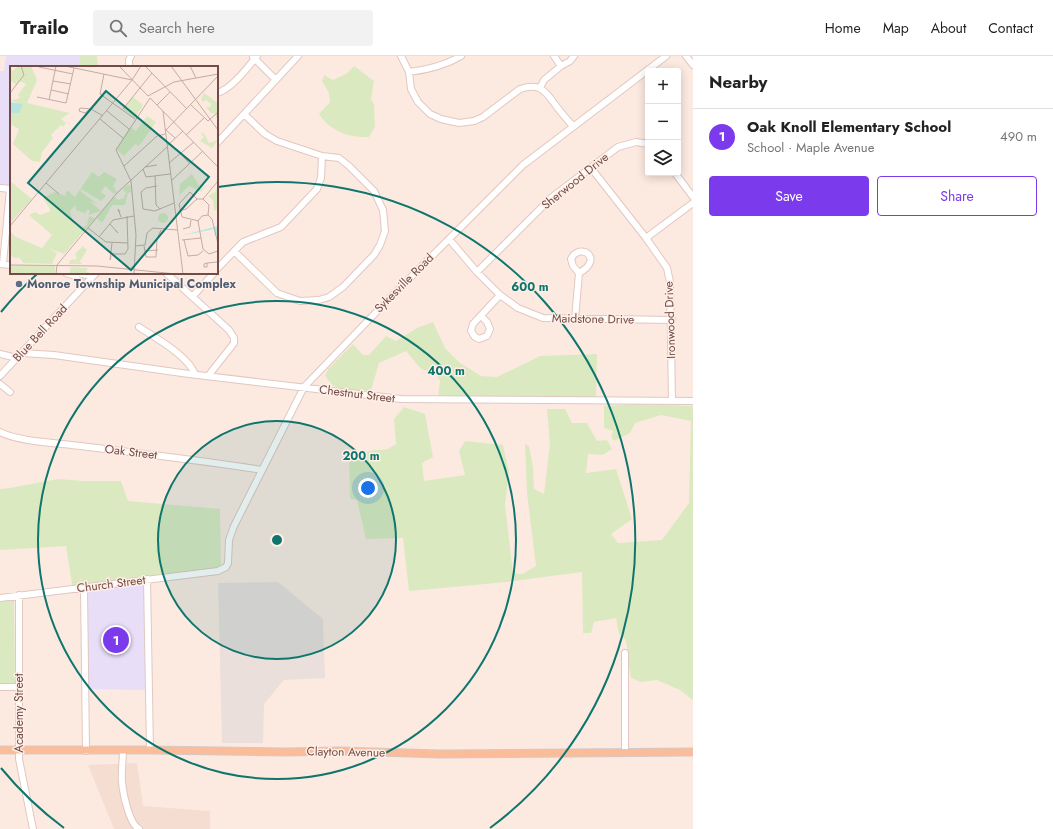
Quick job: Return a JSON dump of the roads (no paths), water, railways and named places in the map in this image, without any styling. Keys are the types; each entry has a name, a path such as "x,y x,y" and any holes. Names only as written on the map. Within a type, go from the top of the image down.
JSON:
{"main road":[{"name":"Clayton Avenue","path":"0,750 341,751 440,754 693,752"}],"street":[{"path":"129,66 131,56"},
{"path":"218,142 298,56"},
{"path":"400,56 409,72 411,89 418,102 430,114 441,119 459,123 474,121 520,89 536,87 545,91 574,126"},
{"path":"409,72 426,69 461,56"},
{"path":"554,56 561,66"},
{"path":"540,88 544,80 561,66 570,61 574,56"},
{"name":"Sykesville Road","path":"222,570 228,563 229,540 234,526 304,387 386,302 523,165 666,56"},
{"path":"686,56 693,65"},
{"path":"218,93 229,87 254,57 276,80"},
{"path":"234,251 277,293 300,301 319,300 329,296 343,287 374,255 380,245 385,231 383,210 374,191 363,178 339,158 322,156 277,141 260,130 244,114"},
{"name":"Sherwood Drive","path":"477,272 551,198 618,147 636,142 645,144"},
{"path":"218,268 243,242 281,227 317,189 321,178 322,156"},
{"name":"Ironwood Drive","path":"591,168 646,238 666,268 670,282 672,320 672,401"},
{"path":"677,176 693,197"},
{"path":"0,188 10,189"},
{"path":"1,264 10,196"},
{"path":"646,238 693,202"},
{"name":"Maidstone Drive","path":"449,239 477,272 500,295 518,308 543,318 672,320"},
{"path":"575,319 579,273"},
{"path":"70,274 84,286"},
{"name":"Blue Bell Road","path":"0,376 95,274"},
{"path":"167,274 229,330 234,338 234,343 208,376"},
{"path":"192,296 213,274"},
{"path":"481,316 500,295"},
{"path":"139,327 181,356 192,368 195,374"},
{"name":"Chestnut Street","path":"22,353 54,355 208,376 410,400 693,401"},
{"path":"0,354 17,358"},
{"path":"0,384 10,392"},
{"name":"Oak Street","path":"0,432 13,437 168,456 262,470"},
{"name":"Church Street","path":"0,598 222,570"},
{"path":"147,579 150,750"},
{"path":"84,588 86,751"},
{"name":"Academy Street","path":"19,595 19,749 21,771 33,829"},
{"path":"625,652 625,752"},
{"path":"0,687 19,687"},
{"path":"123,750 122,782 130,818 134,826 139,829"}],"place":[{"name":"Monroe Township Municipal Complex","path":"19,284"},
{"name":"Oak Knoll Elementary School","path":"116,640"}]}
